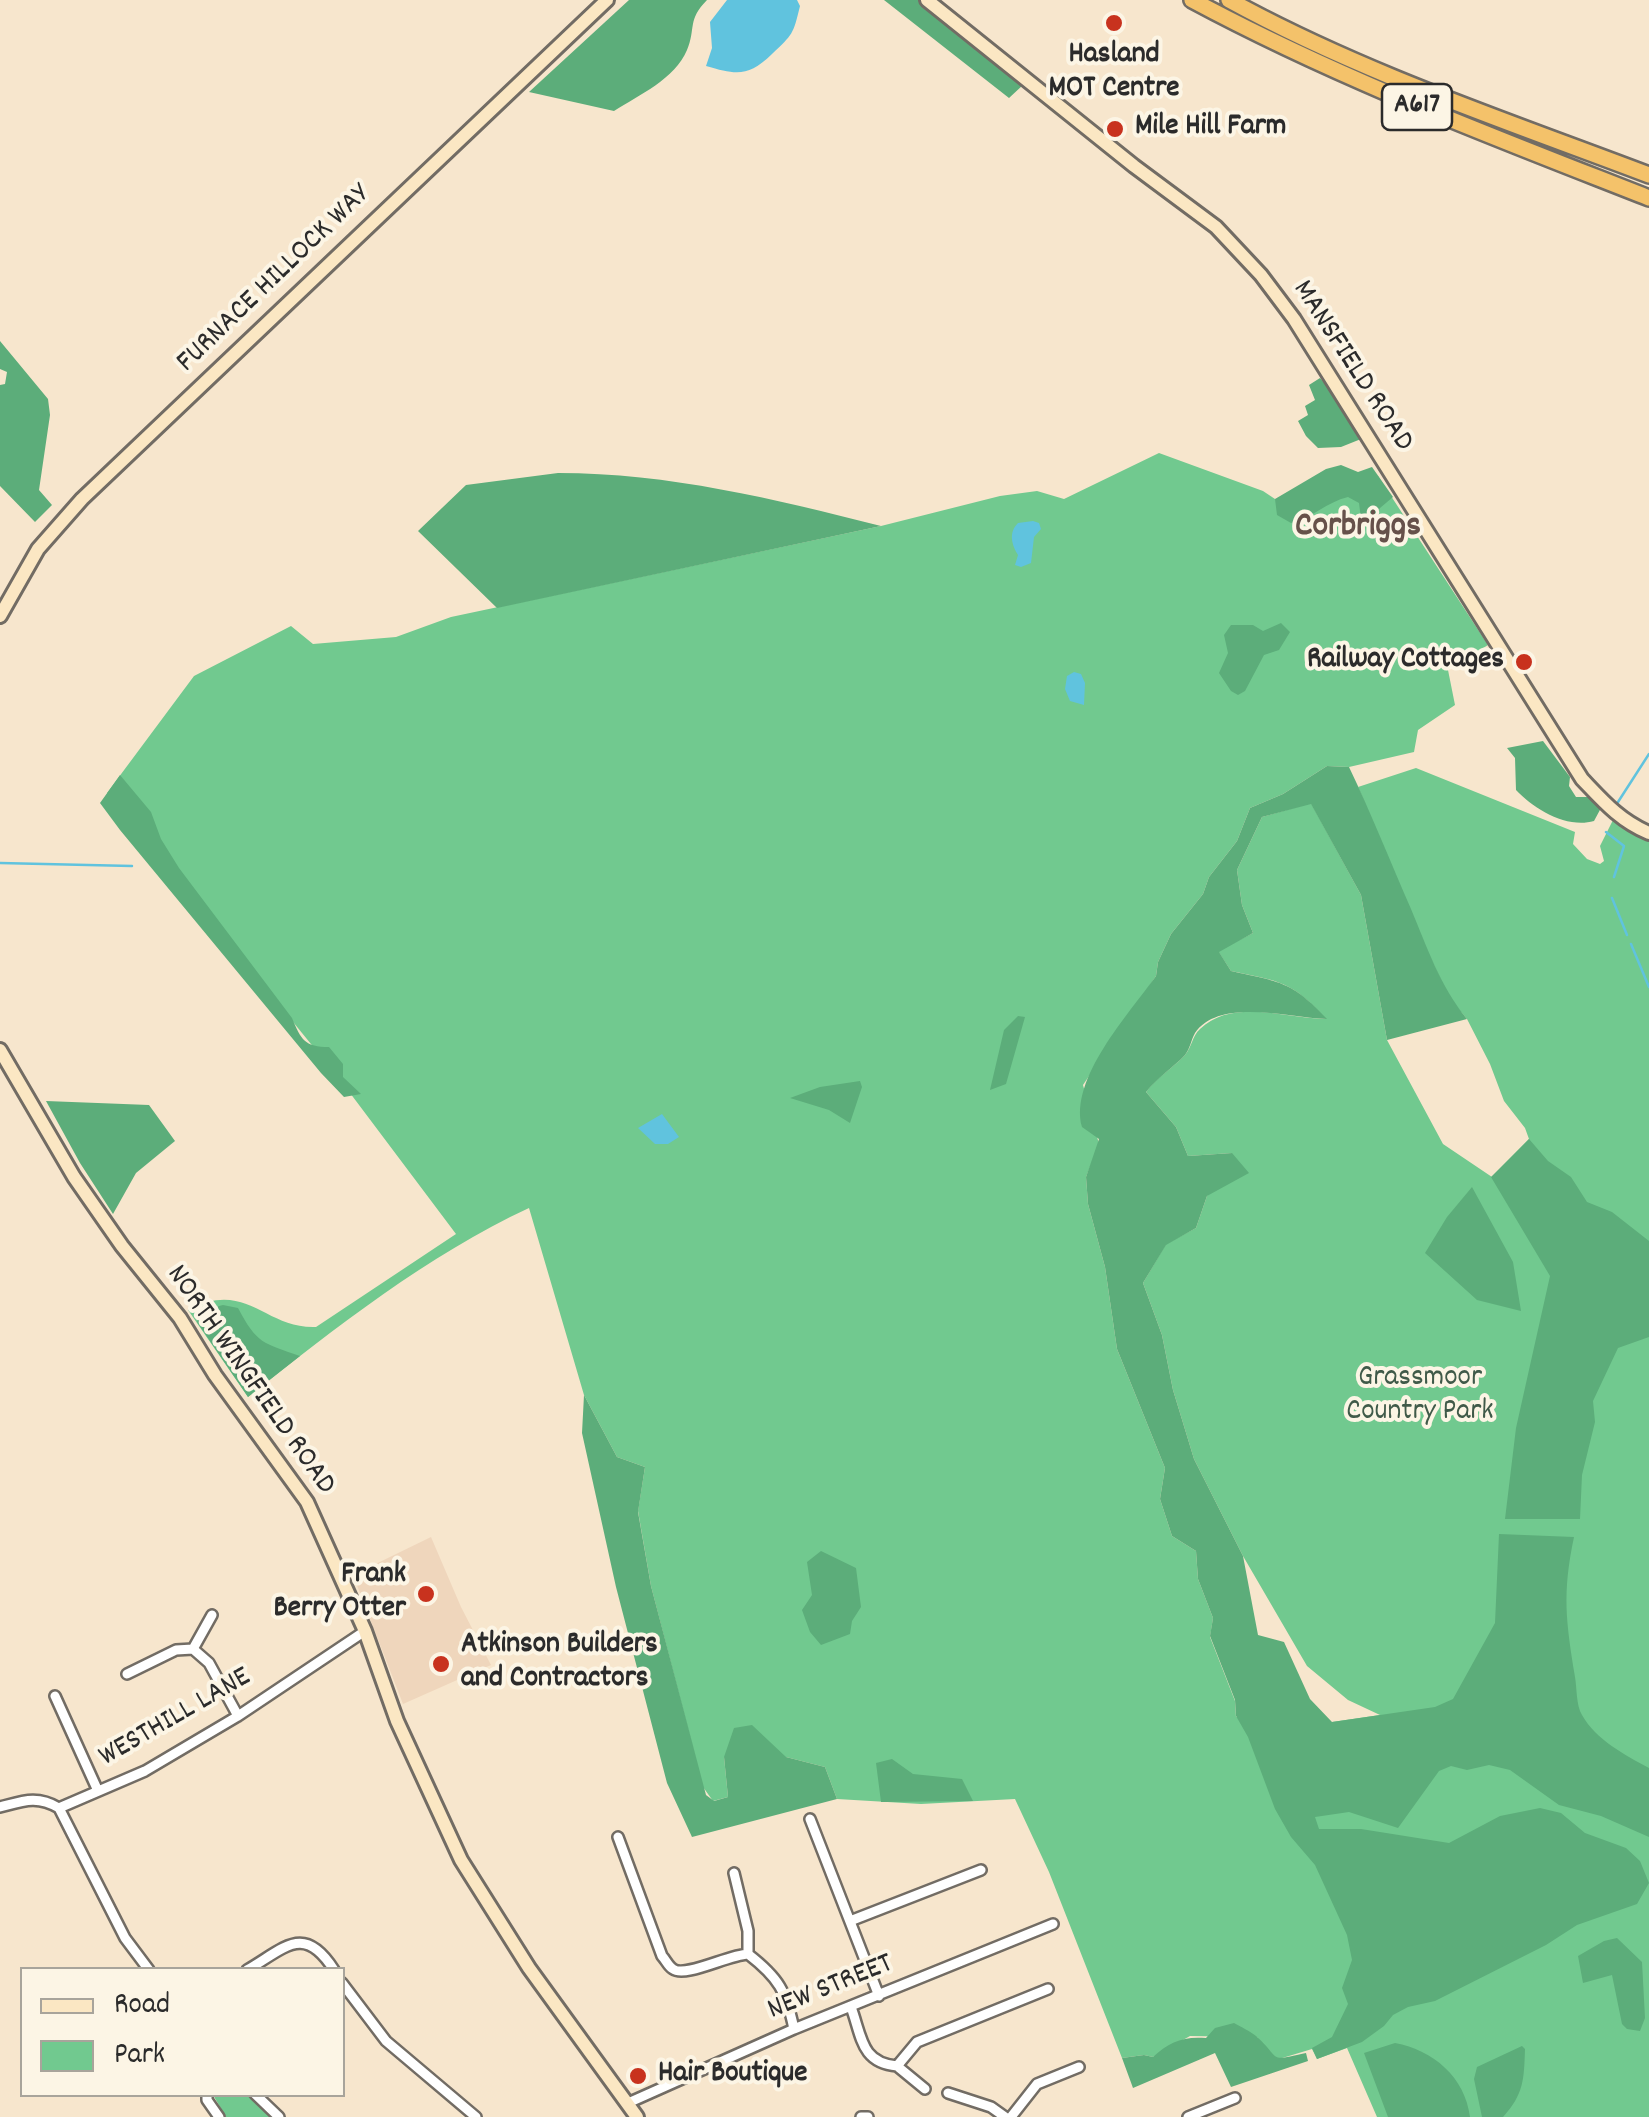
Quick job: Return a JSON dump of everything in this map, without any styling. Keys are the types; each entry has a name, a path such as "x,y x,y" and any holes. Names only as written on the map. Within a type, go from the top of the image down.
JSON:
{"highway":[{"name":"A617","path":"1192,0 1280,47 1390,96 1649,198"},
{"name":"A617","path":"1229,0 1286,31 1382,74 1649,175"}],"main road":[{"name":"FURNACE HILLOCK WAY","path":"0,616 38,549 82,499 608,0"},
{"name":"MANSFIELD ROAD","path":"928,0 1216,227 1261,275 1302,332 1582,779 1625,822 1649,832"},
{"name":"NORTH WINGFIELD ROAD","path":"0,1050 74,1176 122,1246 180,1318 306,1502 365,1631 397,1720 461,1860 529,1968 637,2117"}],"street":[{"path":"194,1649 212,1615"},
{"name":"WESTHILL LANE","path":"0,1807 29,1798 45,1800 59,1808 145,1771 238,1716 365,1631"},
{"path":"127,1674 176,1650 194,1649 209,1663 238,1716"},
{"path":"55,1696 98,1792"},
{"path":"59,1808 125,1938 147,1967"},
{"path":"810,1819 879,1996"},
{"path":"618,1837 662,1956 674,1970 686,1973 729,1955 748,1954 772,1972 787,1996 794,2030"},
{"path":"850,1922 981,1870"},
{"path":"734,1873 748,1931 748,1954"},
{"name":"NEW STREET","path":"628,2103 1053,1924"},
{"path":"252,1967 299,1940 309,1942 332,1967"},
{"path":"345,1987 386,2041 476,2117"},
{"path":"897,2066 917,2042 1048,1989"},
{"path":"851,2007 869,2057 880,2065 897,2066 925,2089"},
{"path":"948,2093 991,2106 1008,2117 1037,2084 1079,2067"},
{"path":"258,2097 279,2117"},
{"path":"1188,2117 1234,2098"}],"shaded area":[{"path":"431,1537 491,1665 403,1704 353,1575"}],"green space":[{"path":"629,0 707,0 694,19 690,43 674,70 614,111 529,92"},
{"path":"884,0 919,0 1023,85 1009,98"},
{"path":"0,341 48,399 50,415 39,490 52,505 35,522 0,486 0,385 5,384 7,372 0,369"},
{"path":"1320,378 1361,439 1341,447 1318,448 1306,436 1298,421 1308,415 1305,406 1315,400 1309,385"},
{"name":"Grassmoor Country Park","path":"1159,453 1263,491 1296,513 1378,476 1488,645 1448,670 1455,705 1418,730 1414,752 1349,767 1327,766 1283,794 1250,808 1237,841 1171,934 1156,976 1083,1085 1099,1144 1086,1177 1088,1204 1105,1267 1117,1349 1165,1468 1160,1499 1172,1536 1196,1551 1198,1579 1213,1618 1210,1637 1235,1701 1236,1717 1332,1722 1380,1715 1348,1700 1307,1666 1243,1556 1194,1459 1173,1390 1162,1335 1143,1283 1166,1244 1196,1228 1207,1196 1232,1153 1188,1156 1176,1127 1146,1092 1185,1055 1197,1032 1227,1014 1260,1012 1326,1019 1284,984 1231,971 1218,951 1253,933 1242,905 1237,870 1262,817 1311,803 1361,895 1387,1040 1443,1144 1492,1177 1529,1139 1504,1101 1467,1019 1450,999 1358,787 1416,768 1575,832 1573,844 1587,859 1600,864 1604,861 1600,846 1613,820 1649,839 1649,2117 1377,2117 1347,2048 1317,2059 1312,2049 1279,2059 1270,2056 1257,2037 1190,2036 1153,2057 1122,2058 1049,1872 1015,1799 921,1804 837,1799 825,1767 786,1757 724,1757 728,1797 713,1801 703,1787 651,1586 638,1511 645,1467 617,1457 584,1395 529,1208 419,1270 248,1397 188,1310 226,1300 241,1302 298,1326 316,1327 456,1234 341,1081 107,793 194,676 291,626 313,644 396,637 451,617 881,526 1000,496 1037,491 1064,499"},
{"path":"1341,465 1358,472 1372,467 1393,497 1370,524 1361,519 1359,503 1348,497 1291,523 1277,515 1275,499 1326,469"},
{"path":"558,473 681,483 761,497 881,526 497,608 418,531 466,485"},
{"path":"1281,623 1290,632 1279,650 1264,655 1245,691 1238,695 1231,691 1219,673 1228,653 1224,635 1231,625 1253,625 1263,631"},
{"path":"1543,741 1570,777 1569,786 1576,797 1589,797 1601,808 1594,821 1562,820 1516,790 1515,758 1507,748"},
{"path":"1327,766 1349,767 1435,966 1467,1019 1387,1040 1361,895 1311,804 1262,817 1237,870 1242,905 1253,933 1219,952 1231,971 1294,990 1327,1019 1256,1012 1221,1015 1195,1033 1185,1055 1146,1092 1176,1127 1188,1156 1232,1153 1249,1173 1207,1196 1196,1228 1166,1245 1143,1283 1162,1335 1173,1390 1194,1459 1243,1556 1258,1635 1284,1642 1310,1699 1332,1722 1435,1707 1453,1699 1495,1623 1499,1534 1574,1537 1567,1607 1580,1711 1603,1739 1649,1768 1649,1837 1601,1816 1559,1805 1510,1770 1489,1765 1467,1770 1451,1766 1439,1771 1398,1828 1349,1812 1315,1817 1319,1829 1361,1829 1449,1843 1500,1816 1540,1808 1561,1813 1585,1833 1626,1848 1640,1861 1649,1883 1637,1904 1577,1925 1546,1945 1435,2001 1393,2015 1362,2042 1317,2059 1312,2048 1332,2037 1348,2004 1342,1988 1352,1960 1347,1935 1315,1865 1291,1837 1275,1809 1236,1716 1235,1700 1210,1636 1213,1618 1198,1579 1196,1551 1172,1536 1160,1499 1165,1468 1117,1349 1105,1267 1088,1204 1086,1177 1099,1139 1082,1127 1080,1108 1092,1068 1156,976 1171,934 1237,841 1250,808 1283,794"},
{"path":"120,775 151,812 161,839 179,868 292,1018 301,1037 314,1046 329,1047 343,1064 343,1077 361,1094 344,1097 321,1073 120,830 100,803"},
{"path":"1018,1016 1025,1017 1006,1084 990,1090 1004,1030"},
{"path":"860,1081 862,1087 850,1123 829,1110 790,1098 820,1087"},
{"path":"46,1101 149,1105 175,1141 136,1173 113,1214"},
{"path":"1529,1139 1548,1161 1571,1177 1587,1202 1612,1212 1649,1241 1649,1337 1618,1348 1593,1401 1595,1422 1582,1475 1580,1519 1505,1519 1516,1428 1550,1276 1491,1177"},
{"path":"1472,1187 1513,1262 1521,1311 1477,1300 1425,1253"},
{"path":"223,1305 238,1308 262,1341 300,1356 248,1397 197,1322 204,1310"},
{"path":"584,1395 617,1457 645,1467 638,1512 651,1586 706,1795 714,1801 728,1797 724,1757 734,1728 752,1725 786,1757 825,1767 837,1799 692,1837 667,1783 616,1587 582,1433"},
{"path":"821,1551 856,1568 861,1607 852,1621 850,1634 821,1645 810,1632 802,1610 812,1595 807,1562"},
{"path":"892,1759 913,1774 962,1779 973,1801 881,1802 876,1763"},
{"path":"1617,1938 1642,1962 1645,2018 1640,2031 1622,2024 1612,1975 1583,1983 1578,1956"},
{"path":"1234,2023 1256,2036 1279,2058 1306,2053 1308,2061 1231,2087 1215,2053 1133,2088 1122,2058 1153,2057 1177,2041 1206,2038 1215,2028"},
{"path":"1395,2043 1422,2052 1445,2068 1462,2090 1470,2117 1388,2117 1364,2053"},
{"path":"1522,2046 1523,2078 1515,2101 1503,2117 1482,2117 1474,2079 1477,2067"},
{"path":"214,2097 252,2097 276,2117 226,2117"}],"water":[{"path":"727,0 797,0 800,6 788,38 764,61 742,72 706,66 712,48 710,22"},
{"path":"1033,521 1041,529 1034,537 1031,563 1015,565 1018,555 1013,531 1018,523"},
{"path":"1081,674 1085,683 1084,705 1070,701 1065,689 1067,676"},
{"path":"662,1114 679,1137 668,1144 655,1144 638,1128"}],"waterway":[{"path":"1618,802 1649,754"},
{"path":"1606,832 1624,846 1614,877"},
{"path":"0,863 132,866"},
{"path":"1612,898 1627,935"},
{"path":"1631,944 1649,987"}],"place":[{"name":"Hasland MOT Centre","path":"1114,23"},
{"name":"Mile Hill Farm","path":"1115,129"},
{"name":"Railway Cottages","path":"1524,662"},
{"name":"Frank Berry Otter","path":"426,1594"},
{"name":"Atkinson Builders and Contractors","path":"441,1664"},
{"name":"Hair Boutique","path":"638,2076"}],"district":[{"name":"Corbriggs","path":"1358,529"}]}
